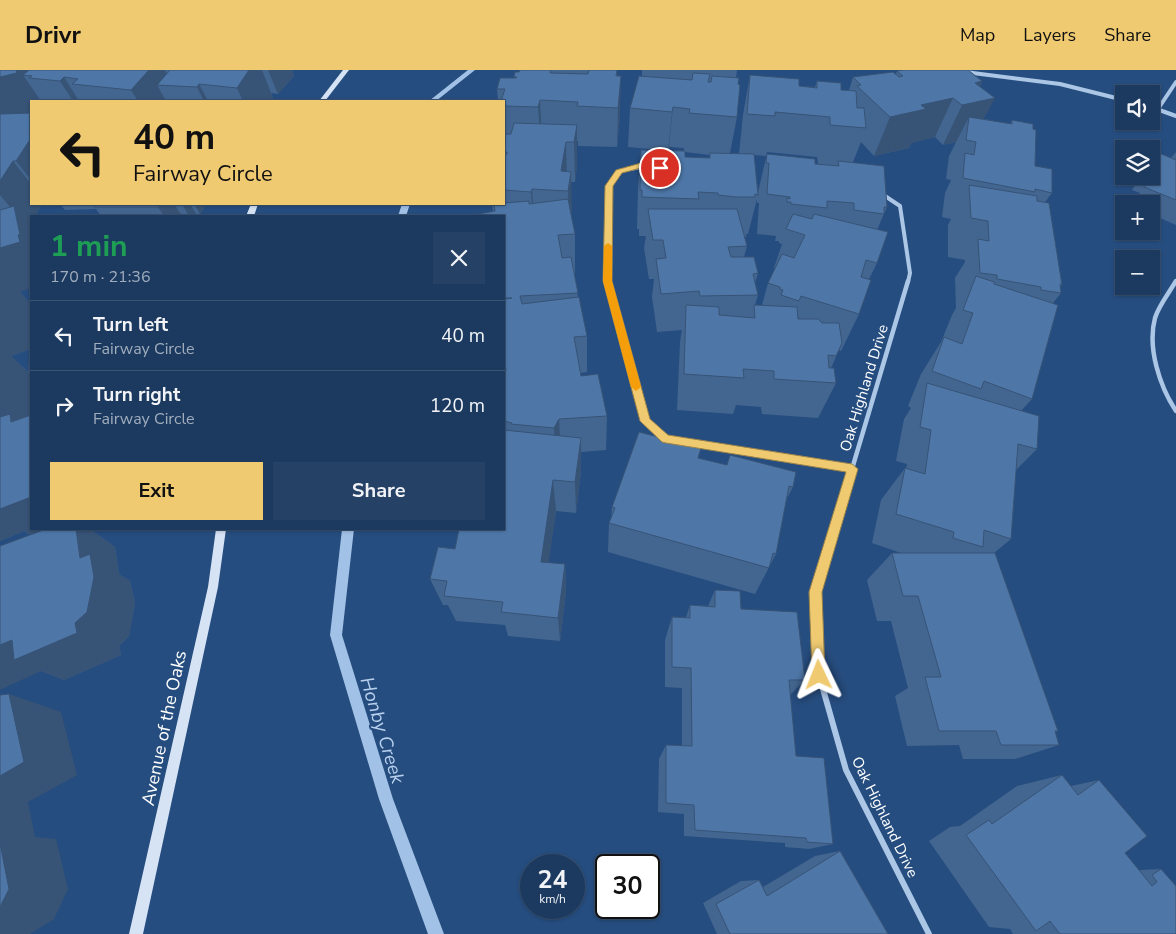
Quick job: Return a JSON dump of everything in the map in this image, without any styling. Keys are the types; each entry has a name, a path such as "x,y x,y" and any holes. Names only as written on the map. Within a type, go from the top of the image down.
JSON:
{"street":[{"path":"323,100 346,70"},
{"path":"959,71 1060,84 1115,98"},
{"path":"1160,106 1176,82"},
{"path":"1160,110 1176,116"},
{"path":"650,167 641,166 619,171 609,186 607,281 645,421 666,438 852,469"},
{"name":"Oak Highland Drive","path":"880,193 900,206 910,273 904,300 816,592 819,675 846,770 929,934"},
{"path":"1176,281 1155,319 1154,359 1170,404 1176,411"},
{"name":"Avenue of the Oaks","path":"136,934 213,587 221,530"}],"building":[{"path":"0,70 16,70 17,73 0,77"},
{"path":"29,70 149,70 131,90 72,84 78,79 64,77 60,81 29,78 32,76 23,75"},
{"path":"170,70 249,70 237,88 199,84 197,87 157,85"},
{"path":"520,70 551,70 550,73 588,74 589,70 617,70 616,76 621,76 618,108 577,106 578,102 540,100 538,107 505,106 505,100 501,100 505,89 497,89 500,78 516,78 514,77 515,72"},
{"path":"968,70 982,81 975,83 995,98 962,105 953,98 921,105 926,109 890,117 857,86 861,85 853,77 893,72 899,77 903,76 897,71"},
{"path":"693,73 710,74 708,82 711,82 712,76 739,78 737,117 689,113 690,109 673,107 672,112 630,108 639,76 692,80"},
{"path":"750,75 799,79 799,86 817,88 817,81 841,83 841,90 856,91 857,108 864,108 866,128 830,125 830,117 775,112 775,116 747,114"},
{"path":"30,113 30,140 0,181 0,114"},
{"path":"969,117 1012,124 1012,120 1033,124 1033,129 1036,130 1035,166 1052,169 1052,193 1035,189 1035,192 963,178 965,153 974,155 976,142 966,140"},
{"path":"514,123 577,125 574,142 566,142 561,171 571,172 568,191 532,189 531,192 505,190 505,154 507,152 505,152 505,134 511,134"},
{"path":"641,150 685,151 685,157 710,158 710,153 754,154 758,195 755,194 755,197 736,197 718,195 718,193 698,192 699,199 642,197 642,190 640,190"},
{"path":"1160,153 1176,160 1176,200 1144,187 1146,185 1160,185"},
{"path":"767,154 815,159 815,164 839,166 838,161 884,166 887,207 884,207 884,214 854,210 854,203 827,201 827,208 791,204 791,202 787,202 787,198 790,199 790,197 767,194 769,163 766,163"},
{"path":"969,185 1037,196 1037,201 1049,203 1062,285 1060,284 1061,293 1041,290 1041,287 997,279 997,275 980,273 978,239 989,241 988,221 971,218"},
{"path":"568,199 575,234 558,235 562,258 571,257 578,293 520,296 522,304 579,297 587,336 574,337 581,376 598,374 607,416 559,419 554,428 511,424 505,421 505,299 512,298 505,298 505,215 473,215 495,211 494,205 529,201 529,204"},
{"path":"95,205 159,205 158,207 94,207"},
{"path":"14,206 20,242 0,248 0,210"},
{"path":"648,209 737,209 747,246 728,247 731,257 754,257 758,273 753,274 758,295 700,296 699,291 661,294 656,259 666,258 663,240 653,240"},
{"path":"793,214 812,219 814,214 888,232 877,263 866,260 861,277 871,280 859,314 801,296 799,301 781,295 783,290 780,287 768,283 782,254 794,258 805,235 786,229"},
{"path":"976,276 994,282 994,284 1058,305 1032,399 984,381 981,389 932,371 944,337 962,344 973,313 963,310"},
{"path":"686,305 719,307 719,315 755,318 754,305 797,307 798,319 818,319 822,323 839,323 842,343 836,356 828,355 829,368 834,368 836,383 774,379 774,371 743,369 744,378 684,374"},
{"path":"29,361 30,373 28,374"},
{"path":"927,383 1039,416 1037,449 1018,444 1011,539 984,530 983,547 953,538 954,532 896,514 905,468 925,474 931,430 920,427"},
{"path":"10,414 11,422 30,415 30,497 0,509 0,417"},
{"path":"505,430 581,438 575,482 553,480 541,562 565,564 558,618 501,612 503,602 444,596 447,581 430,579 438,547 455,549 459,530 505,530"},
{"path":"639,432 701,448 698,458 727,465 730,455 796,472 793,487 789,486 776,554 773,553 769,568 609,523 615,508 612,507"},
{"path":"43,530 76,530 80,558 90,554 94,577 87,612 75,623 77,633 14,660 12,640 0,645 0,546"},
{"path":"892,553 995,553 1058,731 1055,731 1059,745 1001,745 996,731 939,731 925,677 941,677 918,596 903,596"},
{"path":"715,590 740,591 741,609 797,612 805,680 789,680 796,756 824,758 833,844 807,842 806,838 695,830 694,805 666,803 666,745 692,746 691,668 672,667 672,617 690,618 690,605 715,607"},
{"path":"9,694 24,762 0,776 0,695"},
{"path":"1062,775 1078,795 1099,780 1147,836 1125,853 1152,886 1157,882 1152,875 1161,869 1176,886 1176,934 1060,934 1050,921 1036,931 966,835 989,820 992,824"},
{"path":"0,843 9,889 0,907"},
{"path":"840,851 888,934 730,934 716,904 759,880 767,896"}],"waterway":[{"name":"Honby Creek","path":"433,100 472,70"},
{"name":"Honby Creek","path":"402,215 406,205"},
{"name":"Honby Creek","path":"348,530 336,635 386,799 436,934"}],"slow traffic":[{"path":"608,246 607,281 636,387"}],"route":[{"path":"660,168 641,166 619,171 609,186 607,281 645,421 666,438 852,469 816,592 819,675"}]}
